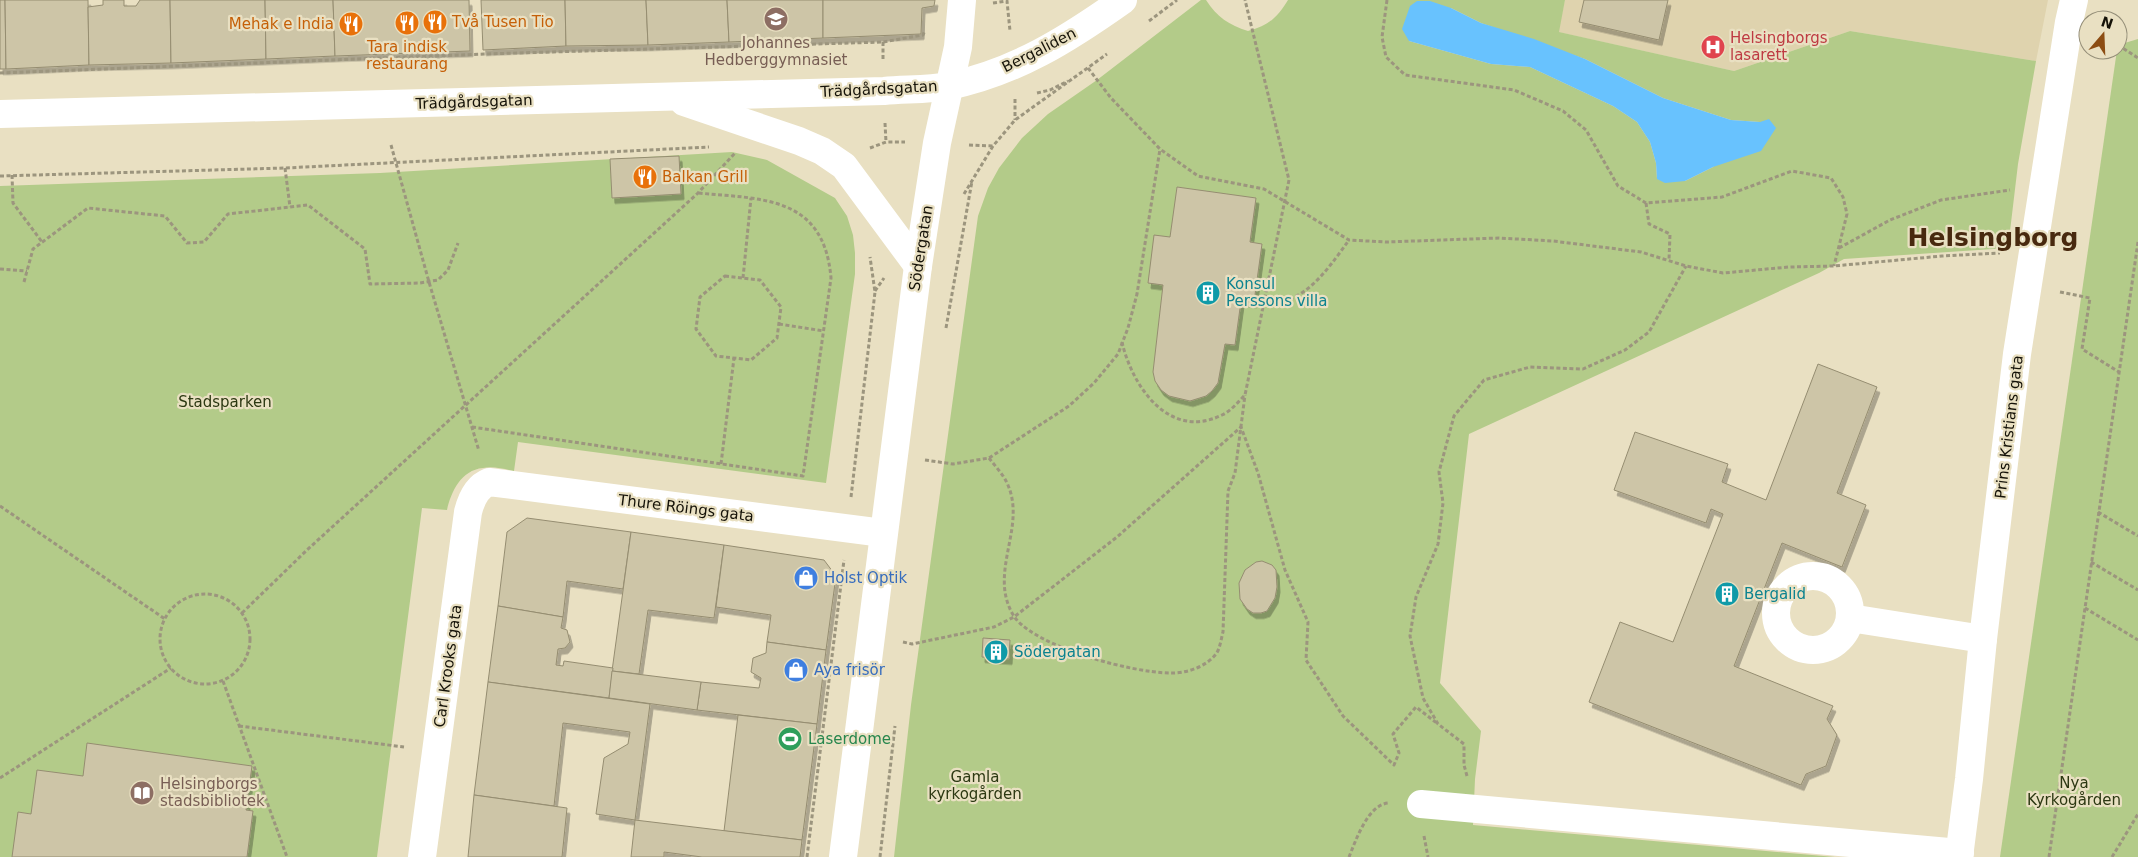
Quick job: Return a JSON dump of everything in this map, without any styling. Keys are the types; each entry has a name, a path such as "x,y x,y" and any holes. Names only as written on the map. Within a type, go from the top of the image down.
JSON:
{"street":[{"name":"Bergaliden","path":"948,86 1013,67 1075,34 1123,0"},
{"name":"Prins Kristians gata","path":"1960,855 1970,779 1983,639 2027,288 2074,0"},
{"name":"Södergatan","path":"843,857 918,266 948,86 958,47 962,4"},
{"name":"Trädgårdsgatan","path":"0,114 380,106 884,91 948,86"},
{"path":"666,96 799,141 822,151 844,166 918,266"},
{"name":"Thure Röings gata","path":"489,482 883,534"},
{"name":"Carl Krooks gata","path":"422,857 468,512 474,494 483,484 489,482"},
{"path":"1850,618 1983,639"},
{"path":"1422,817 1468,808 1960,855"}],"path":[{"path":"0,74 484,54 883,42 923,35 928,26 929,13 962,4 1009,0 1015,120"},
{"path":"989,458 1007,482 1012,499 1014,514 1006,560 1005,591 1014,617 1022,625 1044,640 1097,658 1141,670 1170,674 1186,672 1201,666 1217,653 1223,632 1228,491 1235,473 1245,394 1289,180 1245,0"},
{"path":"1387,0 1382,37 1386,57 1405,75 1514,90 1563,111 1586,130 1618,186 1646,203 1722,197 1792,171 1831,178 1843,197 1846,214 1834,266"},
{"path":"1088,68 1111,98 1160,149 1198,176 1264,189 1349,240 1386,242 1499,238 1553,241 1625,249 1686,266 1723,273 1789,267 1834,266 1942,256 2032,252"},
{"path":"945,332 972,180 993,146 1015,120 1076,77"},
{"path":"391,145 429,282 489,482"},
{"path":"0,176 286,168 713,147"},
{"path":"893,456 953,464 989,458 1069,406 1094,383 1118,354 1137,294 1160,149"},
{"path":"242,613 307,550 698,193 736,152"},
{"path":"286,168 290,207"},
{"path":"12,175 13,204 42,242"},
{"path":"1838,249 1890,220 1941,200 2020,188 2042,190"},
{"path":"472,427 803,476 831,278 830,262 815,230 805,217 793,210 777,202 698,193"},
{"path":"743,278 751,198"},
{"path":"1646,203 1649,224 1670,234 1669,260"},
{"path":"24,282 33,249 88,208 165,216 187,243 204,242 228,214 308,205 365,249 370,284 438,280 448,270 458,242"},
{"path":"1264,303 1285,301 1300,293 1326,272 1349,240"},
{"path":"2049,857 2138,242"},
{"path":"1438,724 1423,698 1410,636 1416,597 1438,544 1443,503 1440,472 1454,416 1484,380 1530,367 1582,369 1625,350 1649,332 1686,266"},
{"path":"0,270 28,271"},
{"path":"725,276 760,280 781,307 779,324 777,338 751,360 716,356 696,329 700,297 725,276"},
{"path":"2027,288 2081,294 2090,298 2082,349 2119,372"},
{"path":"807,857 875,292"},
{"path":"779,324 824,331"},
{"path":"1122,342 1126,359 1139,385 1151,402 1169,416 1189,422 1208,420 1223,415 1245,394"},
{"path":"721,464 734,358"},
{"path":"1241,427 1258,473 1284,570 1308,622 1306,660 1343,716 1394,765 1399,753 1393,734 1416,707 1464,744 1464,765 1471,790 1468,808"},
{"path":"870,639 912,644 994,627 1014,617 1117,536 1241,427"},
{"path":"0,506 165,619"},
{"path":"2098,512 2138,536"},
{"path":"1227,529 1232,530"},
{"path":"2091,562 2138,590"},
{"path":"200,594 212,595 226,599 242,613 250,631 250,648 237,672 223,681 206,684 196,683 181,677 171,668 162,652 160,640 165,619 173,607 186,598 200,594"},
{"path":"2085,608 2138,640"},
{"path":"1097,658 1100,649"},
{"path":"0,778 171,668"},
{"path":"223,681 287,857"},
{"path":"239,726 436,751"},
{"path":"1349,857 1368,818 1378,807"},
{"path":"2112,857 2138,814"},
{"path":"1422,817 1428,857"}],"shaded area":[{"name":"Helsingborgs lasarett","path":"1565,0 2048,0 2036,61 1850,31 1734,71 1558,32"}],"green space":[{"name":"Gamla kyrkogården","path":"1201,0 1206,0 1224,20 1248,31 1261,27 1271,20 1280,12 1288,0 1565,0 1559,32 1734,71 1850,31 2036,61 2018,164 2008,248 1844,259 1819,273 1469,434 1440,683 1481,731 1475,779 1473,825 1835,857 894,857 911,705 978,216 988,188 999,168 1022,138 1048,114 1097,80","holes":["1451,8 1481,23 1585,59 1663,98 1731,120 1760,122 1713,167 1685,181 1657,179 1656,163 1650,142 1637,122 1613,106 1530,67 1491,64 1409,41"]},
{"name":"Nya Kyrkogården","path":"2138,39 2138,857 2000,857 2116,60 2128,60 2128,42"},
{"name":"Stadsparken","path":"732,152 767,160 835,198 847,216 853,235 855,274 826,483 518,442 514,471 491,467 475,470 463,477 458,483 451,496 447,510 422,508 377,857 0,857 0,186 380,173"}],"water":[{"path":"1417,1 1430,1 1451,8 1481,23 1534,39 1585,59 1663,98 1731,120 1760,122 1769,119 1776,128 1761,151 1713,167 1685,181 1665,183 1657,179 1656,163 1650,142 1637,122 1613,106 1530,67 1491,64 1409,41 1402,29 1410,6"}],"building":[{"path":"0,0 5,0 6,69 0,69"},
{"path":"5,0 88,0 89,65 6,69"},
{"path":"103,0 124,0 124,6 136,6 140,0 170,0 171,63 89,65 88,7 103,5"},
{"path":"170,0 265,0 266,59 171,63"},
{"path":"265,0 333,0 335,56 266,59"},
{"path":"333,0 469,0 470,51 335,56"},
{"path":"481,0 565,0 566,46 483,50"},
{"path":"565,0 646,0 648,45 566,46"},
{"path":"646,0 727,0 729,42 648,45"},
{"name":"Johannes Hedberggymnasiet","path":"727,0 823,0 823,38 729,42"},
{"path":"823,0 935,0 934,6 922,8 921,34 823,38"},
{"path":"1584,0 1668,0 1659,40 1579,22"},
{"name":"Balkan Grill","path":"679,156 681,194 612,198 610,159"},
{"name":"Konsul Perssons villa","path":"1177,187 1256,198 1250,242 1262,244 1254,302 1241,301 1235,345 1225,344 1218,383 1206,396 1190,401 1169,396 1161,390 1155,381 1153,372 1163,285 1148,283 1154,235 1170,237"},
{"name":"Bergalid","path":"1818,364 1877,387 1837,493 1866,505 1842,567 1782,543 1734,666 1833,706 1827,719 1837,735 1826,766 1806,774 1801,785 1589,702 1620,622 1673,642 1723,514 1711,509 1706,523 1614,490 1635,432 1728,464 1722,482 1766,500"},
{"path":"527,518 631,532 623,589 567,581 563,617 498,606 507,532"},
{"path":"631,532 724,545 714,618 648,610 639,674 612,671"},
{"path":"724,545 824,560 836,576 826,650 767,642 771,615 716,607"},
{"path":"1262,561 1272,565 1276,570 1277,587 1275,598 1267,611 1253,613 1247,609 1240,599 1239,583 1245,570 1256,562"},
{"path":"498,606 563,617 561,628 567,630 570,642 565,648 558,649 556,665 563,666 564,661 613,668 609,698 488,682"},
{"name":"Södergatan","path":"983,638 1010,640 1009,659 982,657"},
{"path":"767,642 826,650 817,724 697,710 701,682 759,688 761,678 751,672 753,658 766,653"},
{"path":"612,671 701,682 697,710 609,698"},
{"path":"488,682 650,704 635,820 596,814 604,758 628,744 630,732 563,723 554,806 474,795"},
{"path":"738,715 817,724 802,840 724,831"},
{"name":"Helsingborgs stadsbibliotek","path":"87,743 252,766 246,810 253,811 247,857 12,857 18,812 31,814 37,770 83,776"},
{"path":"474,795 567,808 562,857 468,857"},
{"path":"635,820 802,840 800,857 702,857 664,852 664,857 631,857"}],"place":[{"name":"Johannes Hedberggymnasiet","path":"776,19"},
{"name":"Två Tusen Tio","path":"435,22"},
{"name":"Tara indisk restaurang","path":"407,23"},
{"name":"Mehak e India","path":"351,24"},
{"name":"Helsingborgs lasarett","path":"1713,47"},
{"name":"Balkan Grill","path":"645,177"},
{"name":"Konsul Perssons villa","path":"1208,293"},
{"name":"Holst Optik","path":"806,578"},
{"name":"Bergalid","path":"1727,594"},
{"name":"Södergatan","path":"996,652"},
{"name":"Aya frisör","path":"796,670"},
{"name":"Laserdome","path":"790,739"},
{"name":"Helsingborgs stadsbibliotek","path":"142,793"}],"district":[{"name":"Helsingborg","path":"1993,237"}]}
